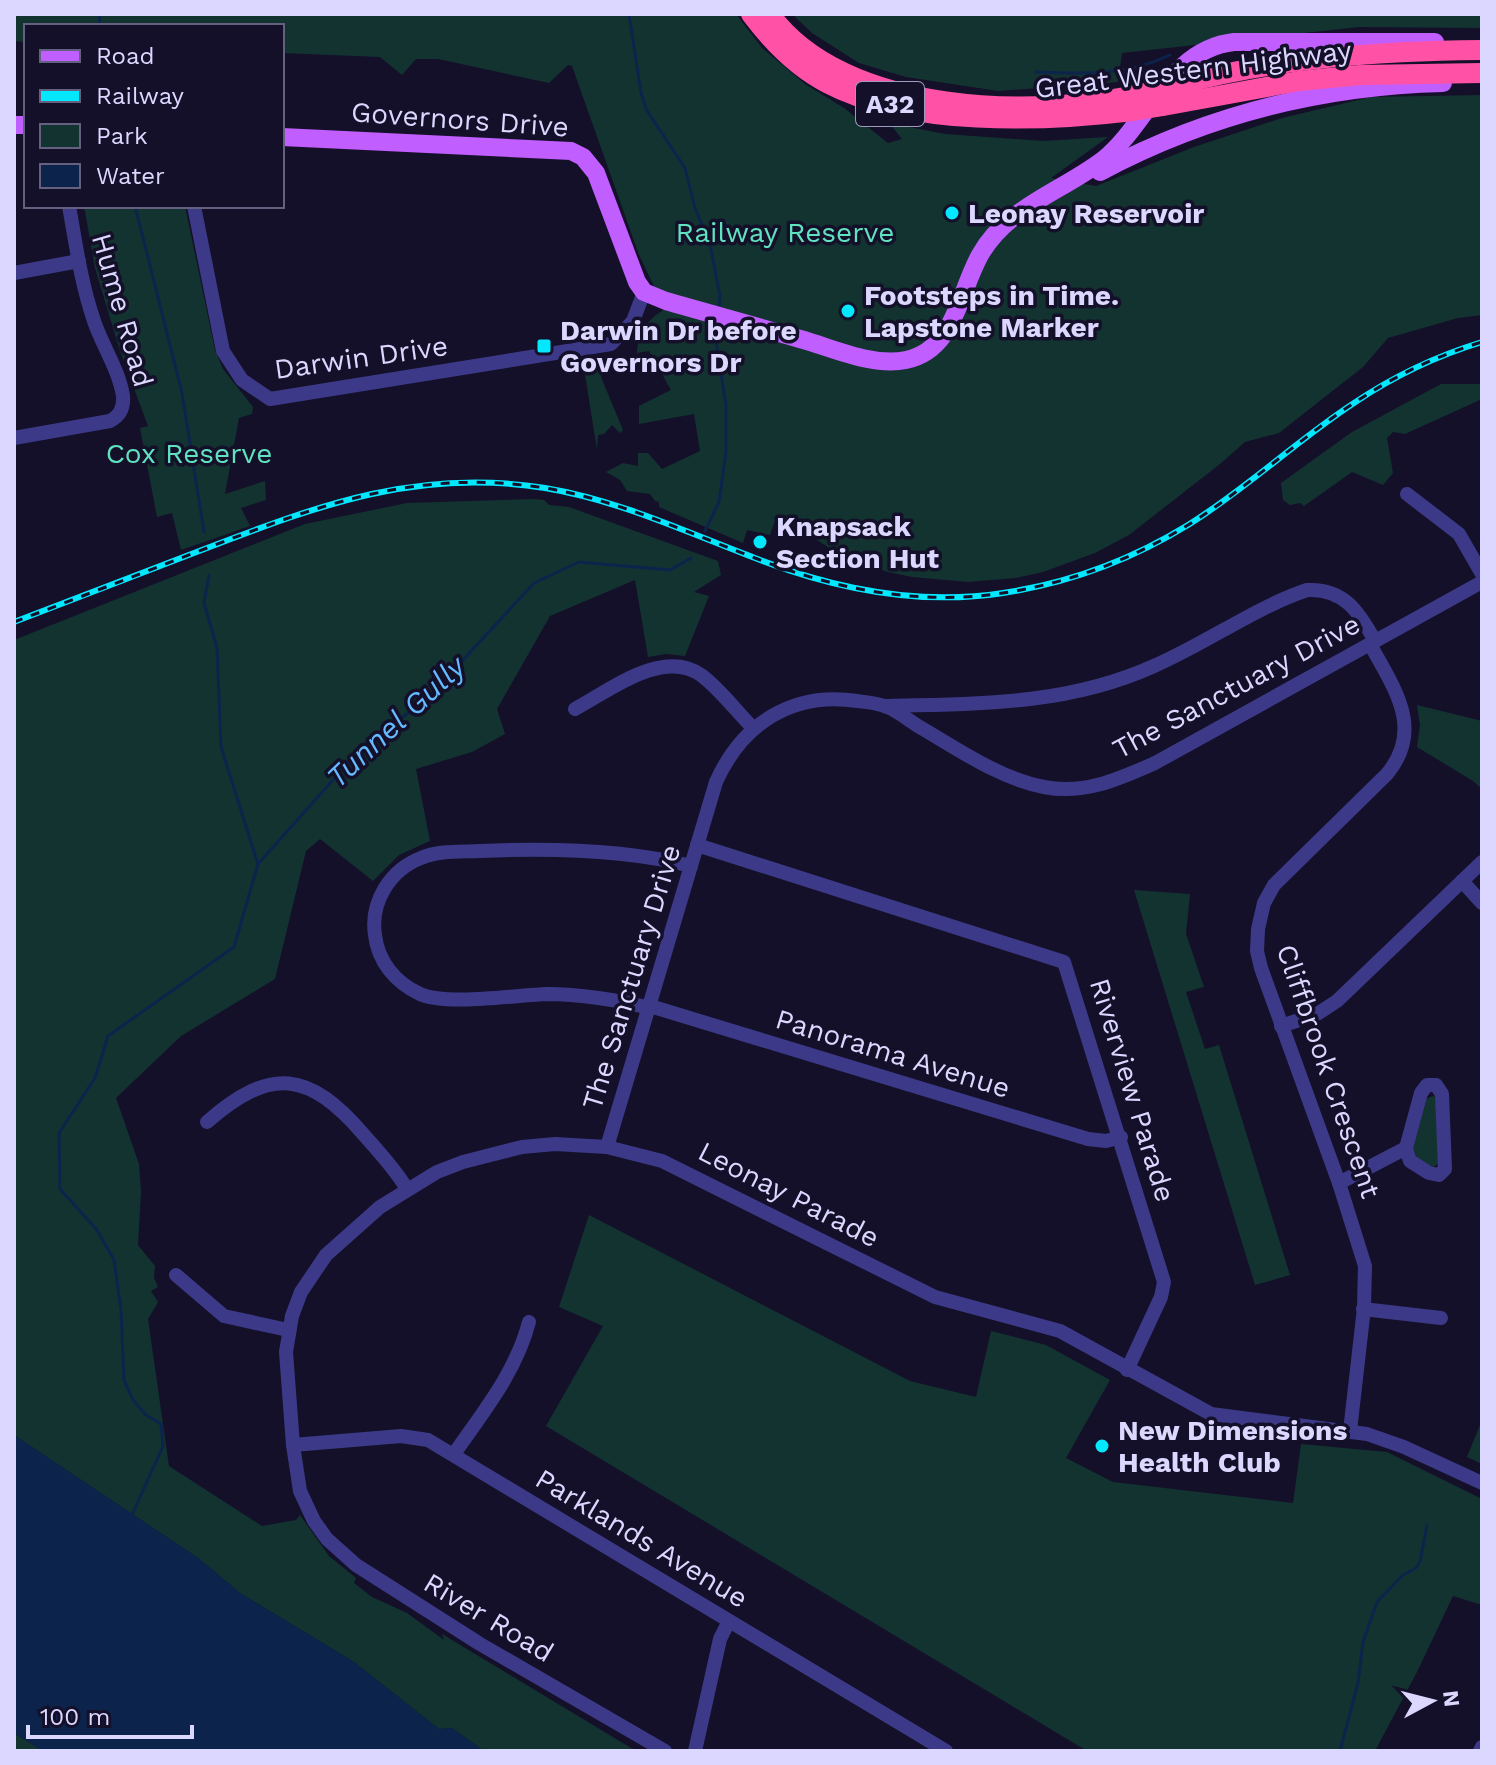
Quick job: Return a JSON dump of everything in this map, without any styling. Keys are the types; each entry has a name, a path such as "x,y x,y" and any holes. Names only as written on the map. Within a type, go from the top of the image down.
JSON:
{"highway":[{"name":"Great Western Highway","path":"751,14 777,46 826,82 861,97 931,112 989,118 1059,120 1133,111 1181,84 1295,61 1354,54 1482,50"},
{"name":"Great Western Highway","path":"770,14 787,34 819,61 871,85 902,93 989,105 1046,106 1156,99 1361,75 1482,73"}],"main road":[{"path":"644,292 666,301 875,360 900,361 920,356 946,332 976,262 1004,224 1107,156 1184,64 1211,47 1241,42 1482,43"},
{"path":"1029,207 1154,144 1260,108 1363,88 1482,82"},
{"name":"Governors Drive","path":"284,137 577,153 588,161 596,173 632,271 644,292"}],"street":[{"name":"Hume Road","path":"14,438 113,420 120,412 122,393 95,323 69,208"},
{"name":"Darwin Drive","path":"194,208 223,351 242,380 270,399 611,344 633,321 644,292"},
{"path":"14,273 79,261"},
{"path":"1407,494 1463,538 1482,574"},
{"name":"The Sanctuary Drive","path":"607,1147 716,782 726,760 753,728 778,712 819,700 849,700 885,706 1016,779 1053,788 1093,787 1155,763 1482,582"},
{"name":"Cliffbrook Crescent","path":"885,706 1011,702 1063,695 1105,684 1152,667 1307,590 1328,591 1348,601 1359,612 1402,705 1404,740 1397,760 1387,774 1281,876 1268,894 1260,916 1257,951 1363,1256 1366,1278 1350,1431"},
{"path":"575,709 648,671 682,668 694,671 709,682 753,728"},
{"path":"920,727 921,714 928,705"},
{"name":"Riverview Parade","path":"697,845 1064,962 1121,1137 1165,1287 1127,1370"},
{"name":"Panorama Avenue","path":"691,866 555,848 443,853 407,864 391,879 379,900 374,931 381,957 395,977 422,995 453,999 554,995 649,1007 1088,1139 1106,1141 1121,1137"},
{"path":"1281,1026 1333,1005 1482,862"},
{"path":"1462,881 1482,903"},
{"path":"207,1122 232,1101 252,1090 276,1085 303,1086 342,1110 407,1189"},
{"path":"1339,1183 1406,1148 1421,1093 1427,1085 1436,1085 1442,1094 1445,1169 1439,1175 1429,1173 1410,1161 1406,1148"},
{"name":"Leonay Parade","path":"306,1506 296,1474 286,1362 288,1330 297,1299 319,1263 356,1227 407,1189 463,1162 507,1150 555,1144 607,1147 662,1161 935,1297 1055,1329 1216,1416 1350,1431 1397,1444 1482,1483"},
{"path":"176,1275 224,1316 288,1330"},
{"path":"1363,1309 1441,1318"},
{"path":"454,1454 497,1394 520,1353 529,1322"},
{"name":"Parklands Avenue","path":"293,1445 413,1436 428,1440 946,1751"},
{"name":"River Road","path":"306,1506 332,1546 356,1565 480,1644 665,1751"},
{"path":"695,1751 720,1639 729,1621"}],"green space":[{"name":"Railway Reserve","path":"14,14 736,14 762,48 805,84 844,108 888,143 902,139 889,123 945,134 1043,141 1108,137 1051,178 1096,186 1194,147 1282,118 1371,97 1482,95 1482,315 1458,318 1388,338 1363,367 1279,433 1245,442 1129,535 1095,553 1043,572 1016,578 968,582 912,577 842,556 806,533 775,521 770,535 747,530 743,543 659,507 659,502 650,494 627,491 620,480 606,472 623,463 638,466 638,453 648,453 662,469 700,451 694,414 639,424 639,406 671,390 649,351 637,353 645,327 665,309 639,255 572,66 568,65 549,83 438,59 416,59 402,75 380,57 284,53 284,24 24,24 24,42 14,41"},
{"path":"792,14 1482,14 1482,28 1359,27 1122,53 1118,82 998,91 906,77 859,63 812,33"},
{"name":"Cox Reserve","path":"84,208 185,208 215,350 223,369 253,407 252,414 239,418 225,494 265,481 266,500 241,508 250,526 181,550 172,513 157,517 140,428 148,426 120,351 95,268"},
{"path":"599,359 601,377 623,430 620,433 612,425 604,434 598,435 597,450 583,362"},
{"path":"1441,384 1482,384 1482,399 1405,434 1393,432 1387,438 1393,473 1383,485 1352,472 1304,506 1300,503 1290,505 1283,500 1281,483 1352,432"},
{"path":"533,499 569,507 718,561 721,575 694,592 709,596 685,656 666,654 648,657 635,580 550,616 497,709 505,734 472,752 416,769 430,841 399,855 373,881 320,839 306,851 275,979 181,1036 116,1098 139,1164 138,1245 155,1266 154,1278 158,1287 151,1291 158,1302 148,1319 169,1466 262,1526 296,1520 300,1515 329,1556 356,1578 354,1583 372,1597 407,1613 444,1640 442,1634 636,1751 484,1751 452,1728 439,1729 354,1662 240,1593 198,1558 14,1435 14,640 305,524 407,503"},
{"path":"1417,705 1482,721 1482,789 1417,747 1420,725"},
{"path":"1134,890 1190,894 1186,934 1204,987 1186,992 1205,1049 1219,1045 1290,1275 1255,1285"},
{"path":"1436,1097 1440,1163 1433,1167 1417,1158 1413,1147 1427,1098"},
{"path":"589,1215 910,1381 976,1397 991,1331 1046,1345 1110,1380 1066,1458 1113,1482 1293,1503 1301,1444 1387,1452 1482,1499 1482,1605 1453,1596 1375,1751 1087,1751 546,1426 603,1326 559,1307"},
{"path":"1482,1420 1482,1464 1467,1457"},
{"path":"14,1733 43,1751 14,1751"}],"water":[{"path":"14,1435 198,1558 240,1593 354,1662 439,1729 452,1728 484,1751 43,1751 14,1733"}],"waterway":[{"path":"99,24 100,14"},
{"name":"Tunnel Gully","path":"629,14 641,93 646,109 685,168 695,208 710,244 720,296 719,307"},
{"path":"1036,72 1121,70 1170,55"},
{"path":"136,208 182,393 204,532"},
{"name":"Tunnel Gully","path":"705,531 719,502 726,452 726,405 715,335 717,323"},
{"name":"Tunnel Gully","path":"132,1515 163,1446 161,1424 146,1415 133,1400 124,1380 121,1310 114,1260 97,1230 60,1189 59,1133 95,1078 108,1036 234,947 258,864 365,744 425,701 534,583 579,562 670,570 691,558"},
{"path":"209,575 204,603 217,648 221,747 258,864"},
{"path":"1340,1751 1358,1683 1363,1642 1377,1602 1420,1562 1427,1525"}],"railway":[{"path":"14,622 331,504 413,487 455,483 499,483 572,493 652,518 785,569 877,592 940,597 1028,589 1099,568 1166,538 1209,511 1369,393 1416,368 1482,342"}],"place":[{"name":"Leonay Reservoir","path":"952,213"},
{"name":"Footsteps in Time. Lapstone Marker","path":"848,311"},
{"name":"Darwin Dr before Governors Dr","path":"544,346"},
{"name":"Knapsack Section Hut","path":"760,542"},
{"name":"New Dimensions Health Club","path":"1102,1446"}]}
